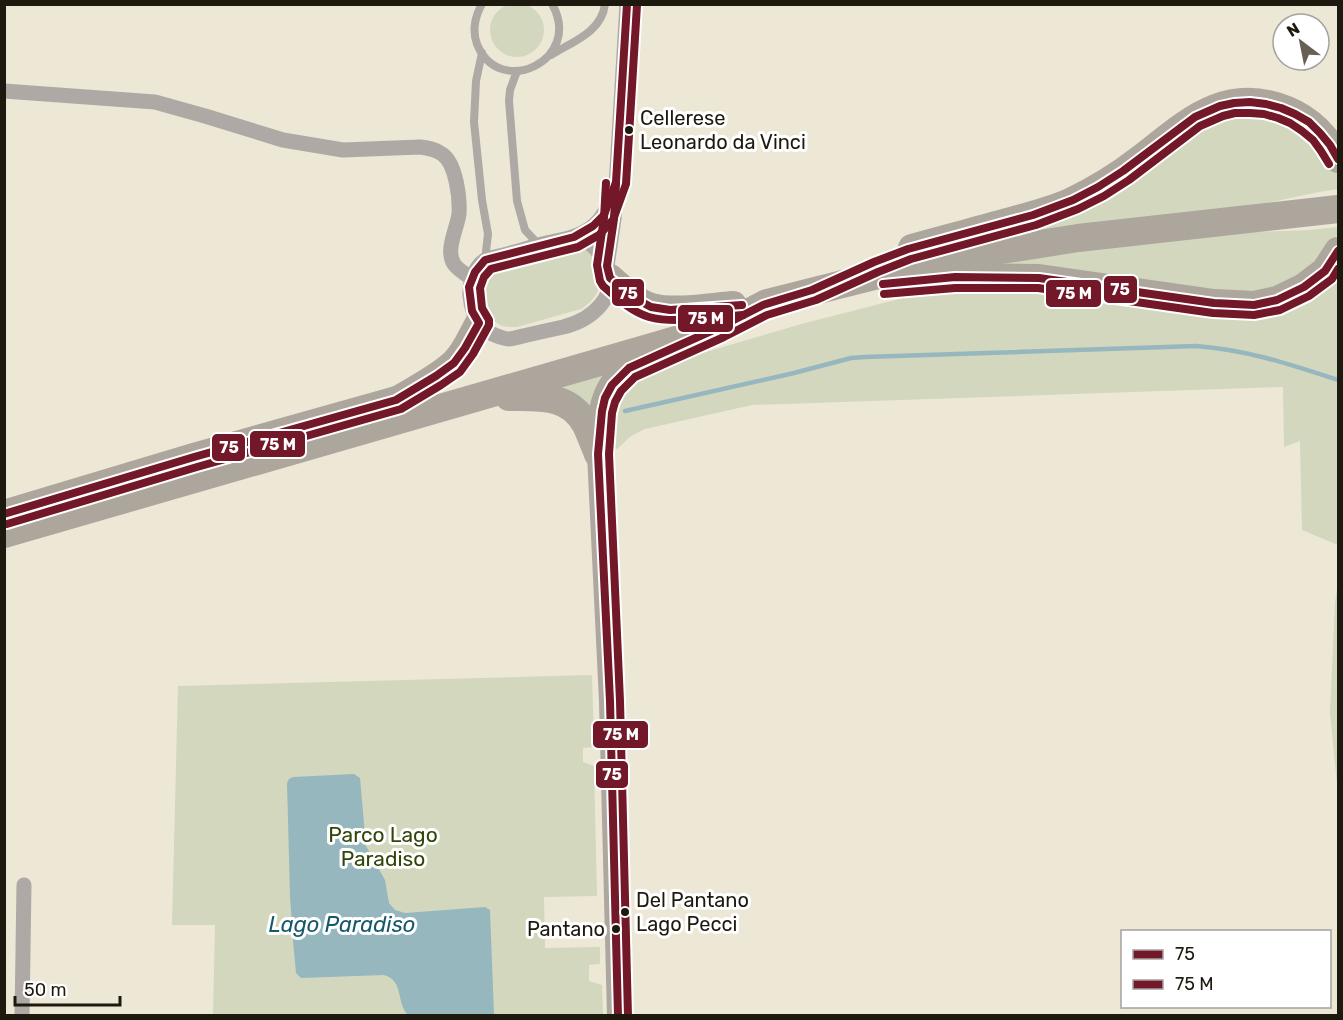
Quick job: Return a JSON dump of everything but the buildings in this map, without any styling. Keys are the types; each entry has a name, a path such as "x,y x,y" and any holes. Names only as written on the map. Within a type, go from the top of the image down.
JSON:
{"highway":[{"path":"808,292 874,262 912,248 1014,220 1071,201 1107,183 1183,125 1218,106 1261,102 1291,111 1320,133 1338,159"},
{"path":"4,534 480,396 767,303 938,260 1078,238 1334,210"},
{"path":"808,292 954,277 1039,278 1214,303 1254,305 1277,300 1304,287 1325,271 1338,251"},
{"path":"608,272 636,299 651,307 727,316"},
{"path":"4,514 396,400 727,316"},
{"path":"598,454 605,398 619,378 629,368 727,316"},
{"path":"396,400 454,363 478,323"},
{"path":"480,396 552,398 566,403 586,424 598,454"}],"street":[{"path":"616,182 604,215 593,226 574,237 485,260 475,272 469,287 472,311 478,323 492,334 509,339 582,321 591,315 607,296 614,219 627,4"},
{"path":"4,91 155,102 283,140 343,150 420,147 441,153 449,159 459,195 459,214 451,251 452,258 454,264 472,279"},
{"path":"574,237 586,240 594,246 608,272"},
{"path":"598,454 610,700 618,1016"},
{"path":"22,1016 24,885"}],"lane":[{"path":"473,4 477,13"},
{"path":"482,4 477,13 474,29 478,46 486,58 497,66 517,71 535,67 594,28 601,20 605,4"},
{"path":"550,55 559,33 558,18 552,4"},
{"path":"482,53 476,81 474,122 488,234 485,260"},
{"path":"517,71 510,90 509,101 517,201 525,230 539,245"}],"green space":[{"path":"512,3 522,3 532,7 540,15 544,30 540,45 532,53 522,57 512,57 502,53 494,45 490,35 490,25 494,15 502,7"},
{"path":"1277,114 1334,163 1338,177 1338,189 1247,207 944,246 983,235 1209,117"},
{"path":"1338,227 1336,240 1319,265 1269,295 961,270 1014,258 1224,233"},
{"path":"568,245 580,248 597,262 601,281 591,301 581,309 517,327 502,326 489,318 480,305 479,290 481,282 490,270 504,262"},
{"path":"1338,266 1338,545 1302,530 1300,441 1284,447 1283,387 752,405 645,429 631,436 617,449 613,448 608,416 641,371 805,323 919,294 974,284 1221,310"},
{"path":"610,370 595,410 551,390"},
{"path":"1338,582 1338,794 1330,713"},
{"name":"Parco Lago Paradiso","path":"592,675 594,747 583,748 583,762 594,766 597,896 544,897 545,948 600,947 600,964 589,965 589,981 602,985 603,1015 213,1015 215,925 172,925 178,686"}],"water":[{"name":"Lago Paradiso","path":"354,774 360,778 366,846 385,880 389,903 395,910 405,913 485,907 490,910 494,1015 408,1015 394,982 384,975 301,978 296,973 290,896 287,783 293,777"}],"waterway":[{"path":"625,411 851,358 865,357 1196,346 1251,354 1338,380"}],"transit line":[{"name":"75","path":"4,514 396,400 454,363 479,323 472,311 469,287 475,272 485,260 574,237 593,226 604,215 616,182 627,4"},
{"path":"7,524 401,409 460,372 489,325 489,320 482,308 480,288 484,277 491,269 578,247 599,235 613,220 626,184 637,5"},
{"name":"75","path":"618,1016 610,701 598,454 602,411 605,398 612,385 629,368 763,305 812,290 908,249 1033,215 1073,200 1123,171 1195,117 1220,106 1250,102 1266,104 1295,114 1309,122 1320,133 1338,159"},
{"path":"628,1016 620,701 609,454 612,413 621,391 635,377 767,315 816,300 911,259 1036,225 1078,209 1129,180 1200,126 1223,116 1235,113 1264,114 1290,123 1313,140 1329,164"},
{"path":"606,183 604,218 597,265 603,286 630,308 649,317 683,320 743,315"},
{"name":"75","path":"616,184 614,219 607,266 610,278 636,299 651,307 670,310 742,305"},
{"name":"75","path":"883,284 955,277 1039,278 1214,303 1254,305 1277,300 1304,287 1325,271 1338,251"},
{"path":"884,294 955,288 1038,288 1213,313 1254,315 1280,310 1309,296 1332,279 1338,269"}],"place":[{"name":"Cellerese Leonardo da Vinci","path":"629,130"},
{"name":"Del Pantano Lago Pecci","path":"625,912"},
{"name":"Pantano","path":"616,929"}]}
